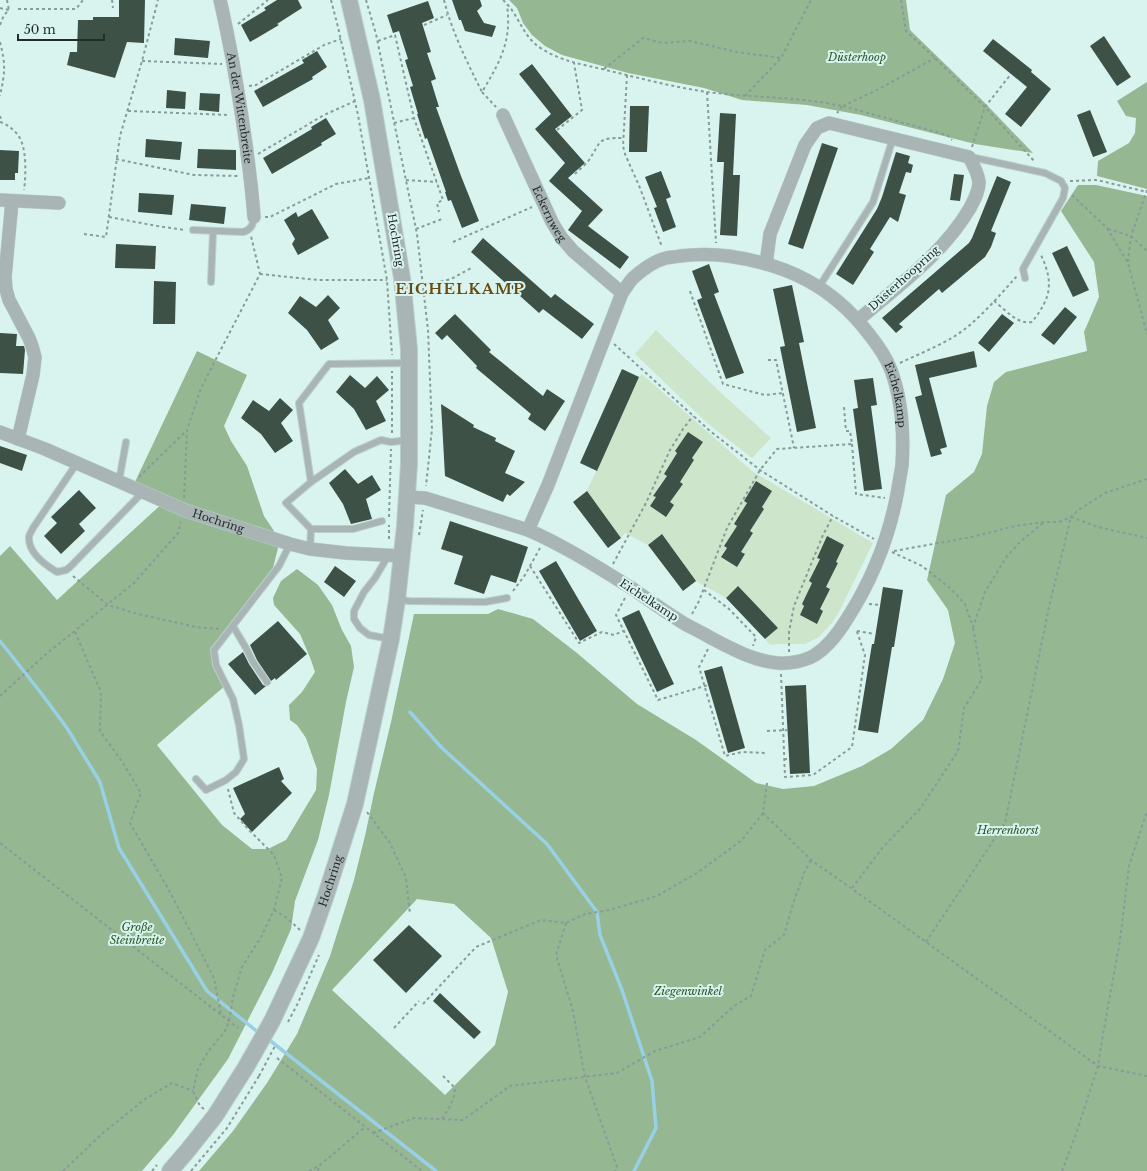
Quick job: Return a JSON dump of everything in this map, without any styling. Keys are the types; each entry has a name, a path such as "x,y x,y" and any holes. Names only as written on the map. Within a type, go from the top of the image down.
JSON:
{"street":[{"name":"An der Wittenbreite","path":"220,0 238,88 249,159 251,176 252,223"},
{"name":"Hochring","path":"170,1171 252,1072 279,1024 302,934 326,895 355,804 391,639 397,600 395,555 407,497 409,440 409,349 402,278 372,100 349,0"},
{"name":"Eckernweg","path":"503,115 552,222 561,237 573,251 622,293"},
{"path":"766,264 770,234 805,145 817,128 829,123 969,157"},
{"name":"Düsterhoopring","path":"858,320 932,256 951,235 964,217 977,196 979,182 975,168 969,157"},
{"path":"18,439 33,375 35,357 29,338 9,300 6,289 5,277 11,201 59,202"},
{"name":"Eichelkamp","path":"407,497 425,498 528,530 573,553 686,624 729,648 750,657 768,662 784,663 800,661 814,656 826,646 835,637 846,620 867,586 894,510 902,467 902,426 898,394 890,368 876,344 858,320 839,301 819,287 798,276 766,264 739,258 693,254 666,258 647,267 632,279 622,293 548,485 528,530"},
{"name":"Hochring","path":"0,432 45,449 184,510 290,544 310,549 346,553 395,555"}],"lane":[{"path":"819,287 873,202 893,138"},
{"path":"969,157 1045,173 1061,181 1065,188 1064,198 1023,269 1025,278"},
{"path":"193,230 243,232 252,223"},
{"path":"211,282 214,232"},
{"path":"310,482 299,403 329,364 409,363"},
{"path":"382,521 353,529 311,529 286,503 310,482 354,452 382,440 391,442 409,440"},
{"path":"124,484 126,442"},
{"path":"77,463 33,528 29,537 31,549 46,566 57,572 66,570 70,567 143,492"},
{"path":"310,549 311,529"},
{"path":"196,778 206,790 226,780 236,772 244,759 234,699 216,665 214,650 279,566 290,544"},
{"path":"391,639 369,635 360,628 354,619 354,611 364,592 395,555"},
{"path":"397,600 485,602 507,598"},
{"path":"231,628 246,648 253,662 267,682"}],"path":[{"path":"7,0 10,10"},
{"path":"18,9 76,9 83,0"},
{"path":"112,0 113,8"},
{"path":"84,234 106,236 120,136 158,0"},
{"path":"226,27 240,23 268,0"},
{"path":"331,0 355,101 387,280 393,363 391,442 395,555"},
{"path":"444,0 454,34 482,92 503,115"},
{"path":"503,0 516,15 523,31 532,41 542,49 562,60 707,92 806,100 843,106 947,135 952,140"},
{"path":"745,96 781,58 811,0"},
{"path":"901,0 906,31 985,106 1045,173"},
{"path":"482,92 497,67 505,48 509,18 507,4"},
{"path":"0,8 10,10"},
{"path":"0,25 4,15 10,10"},
{"path":"424,25 448,15"},
{"path":"378,41 395,35 414,118 444,200 437,203 439,212"},
{"path":"604,69 642,38 663,43 690,41 737,52 781,58"},
{"path":"238,88 256,85 324,45 341,39"},
{"path":"0,42 5,66 0,96"},
{"path":"829,123 843,106 935,58"},
{"path":"142,61 233,65"},
{"path":"557,130 582,110 574,63"},
{"path":"969,157 985,106 1011,74"},
{"path":"627,75 623,146 666,258"},
{"path":"707,92 716,255"},
{"path":"249,159 324,115 355,101"},
{"path":"128,111 242,116"},
{"path":"0,116 1,122 11,128 18,135 22,142 24,157 25,178 11,201"},
{"path":"394,122 414,118"},
{"path":"575,174 588,162 599,143 605,139 624,138"},
{"path":"116,159 194,175 251,176"},
{"path":"0,696 45,655 134,583 178,533 184,510 187,430 201,388 260,274 252,223 270,217 336,184 369,178"},
{"path":"406,180 437,182"},
{"path":"1061,181 1097,180 1147,192 1131,236 1128,263"},
{"path":"1065,188 1107,228 1128,263 1147,334"},
{"path":"453,242 543,202"},
{"path":"109,217 157,226 193,230"},
{"path":"416,229 442,219"},
{"path":"1107,228 1131,236 1147,251"},
{"path":"994,301 1018,320 1026,323 1032,322 1048,296 1050,283 1047,269 1037,245"},
{"path":"423,286 451,279 473,267"},
{"path":"890,368 951,338 973,322 1023,269"},
{"path":"260,274 318,280 387,280"},
{"path":"690,292 724,384 765,395 783,393"},
{"path":"605,336 710,432 760,470 833,516 883,544"},
{"path":"768,360 776,360 794,448"},
{"path":"844,407 846,431 850,431 852,444 856,494 896,499"},
{"path":"608,574 646,503 670,450 693,416"},
{"path":"124,484 187,430"},
{"path":"686,624 704,590 727,528 760,470 777,448 852,444"},
{"path":"852,888 883,847 920,809 958,751 964,708 982,679 973,627 965,604 950,588 922,566 891,552 972,537 1015,526 1045,522 1059,522 1070,517 1106,493 1147,479"},
{"path":"833,516 823,535 794,606 789,632 784,663 781,701 785,777 813,776 852,747 865,655 855,626 846,620"},
{"path":"1070,517 1098,527 1147,538"},
{"path":"926,942 1005,823 1049,607 1070,517"},
{"path":"973,627 985,592 1007,556 1020,542 1045,522"},
{"path":"507,598 530,566 546,538"},
{"path":"530,566 579,643 602,632 614,635 623,631"},
{"path":"66,570 108,605 138,614 196,627 231,628"},
{"path":"630,588 616,615 658,700 707,685"},
{"path":"704,590 732,612 756,637 750,657"},
{"path":"732,612 736,609"},
{"path":"857,631 874,634"},
{"path":"75,632 101,692 100,731 123,763 141,793 130,823 169,890 214,978 221,1014"},
{"path":"754,635 758,632"},
{"path":"713,638 700,667 707,685 725,756 742,752 767,753"},
{"path":"865,658 869,659"},
{"path":"861,686 865,687"},
{"path":"781,701 786,701"},
{"path":"856,715 861,716"},
{"path":"767,731 788,730"},
{"path":"784,759 789,759"},
{"path":"204,1109 200,1106 193,1091 198,1069 207,1053 225,1031 229,1021 233,996 242,967 261,937 274,910 282,878 274,855 234,813 226,780"},
{"path":"423,1004 476,947 541,920 566,923 585,914 609,910 657,896 697,873 742,840 763,813 767,783"},
{"path":"365,809 390,843 406,878 410,914"},
{"path":"1062,1171 1076,1134 1098,1066 1120,940 1129,866 1147,811"},
{"path":"763,813 811,860 1098,1066 1147,1076"},
{"path":"0,843 238,1028"},
{"path":"373,1133 414,1118 463,1120 510,1086 617,1073 655,1052 700,1038 734,1006 751,996 765,950 784,935 804,873 811,860"},
{"path":"274,910 287,918 302,934"},
{"path":"566,923 556,955 573,1011 585,1077 617,1167 615,1171"},
{"path":"279,1024 298,1003 321,952"},
{"path":"394,1028 419,1001"},
{"path":"252,1072 276,1045"},
{"path":"277,1058 422,1171"},
{"path":"442,1119 452,1103 454,1092 454,1088 443,1076"},
{"path":"63,1171 103,1133 145,1099 172,1083 193,1091"},
{"path":"310,1171 319,1166 365,1127"},
{"path":"318,1171 319,1166"}],"green space":[{"name":"Düsterhoop","path":"509,0 906,0 910,30 981,99 1033,153 975,144 861,115 807,105 742,100 704,88 628,73 562,55 545,46 532,35 523,23 517,8"},
{"path":"1147,82 1147,189 1097,176 1098,161 1129,143 1135,133 1136,118 1126,116 1117,101"},
{"name":"Ziegenwinkel","path":"1078,185 1096,185 1147,196 1147,1171 199,1171 233,1131 267,1083 297,1034 330,956 354,880 365,836 414,614 488,614 498,609 533,619 577,653 637,704 696,740 756,783 783,789 814,786 862,766 891,749 923,720 943,679 955,643 948,610 927,580 946,495 974,472 982,454 987,406 994,382 1006,372 1087,351 1084,332 1099,297 1094,262 1061,211","holes":["417,899 454,904 491,938 508,992 495,1045 445,1095 332,990"]},
{"path":"656,330 720,392 771,438 752,458 707,423 635,354"},
{"name":"Große Steinbreite","path":"197,351 247,375 224,426 231,441 247,466 264,516 280,540 271,576 213,650 227,684 157,745 222,825 252,849 268,849 286,840 316,790 317,769 306,738 297,725 290,720 289,705 302,692 315,672 300,634 274,605 273,598 281,581 297,569 318,585 332,605 342,630 351,646 354,667 329,795 318,840 295,901 291,929 272,973 228,1059 173,1135 142,1171 0,1171 0,556 10,546 57,600 166,500 134,484"},
{"path":"642,374 752,471 873,543 838,614 819,637 805,644 770,645 765,639 778,628 738,586 726,598 696,581 662,534 648,545 625,533 621,538 587,491 639,377","holes":["688,432 703,442 692,458 694,460 680,482 683,484 670,502 666,517 650,506 656,497 653,495 667,476 664,474 677,453 675,451","756,481 762,507 764,509 750,531 753,534 741,552 745,555 737,566 721,556 727,548 724,546 737,526 734,524 747,503 744,501","828,537 844,545 836,562 838,564 826,587 820,609 823,611 817,624 800,615 804,606 802,604 812,583 820,559 817,557"]}],"building":[{"path":"119,0 145,0 144,43 127,42 115,78 67,65 70,52 77,52 78,20 93,20 93,17 119,17"},
{"path":"277,0 298,0 302,8 277,24 279,25 250,42 241,25 266,10 264,8"},
{"path":"452,0 480,0 482,6 477,11 484,23 496,26 492,37 465,31 461,20 459,20"},
{"path":"428,1 434,18 422,23 431,52 427,53 436,79 431,81 439,107 436,107 479,221 462,228 451,200 448,201 427,138 425,139 417,114 410,87 413,86 405,60 408,59 399,31 393,33 387,15"},
{"path":"1104,36 1131,77 1117,86 1090,46"},
{"path":"175,38 210,41 208,58 174,55"},
{"path":"993,39 1032,70 1031,72 1051,89 1021,127 1005,114 1027,87 983,51"},
{"path":"317,51 327,67 312,77 313,79 263,107 254,91 304,63 302,60"},
{"path":"532,64 572,116 555,129 585,163 568,178 603,210 588,226 629,257 620,269 568,230 582,211 549,181 565,163 535,129 551,114 519,74"},
{"path":"167,90 186,92 185,109 166,108"},
{"path":"200,93 220,94 219,112 199,110"},
{"path":"630,106 649,106 647,152 629,152"},
{"path":"1090,110 1107,152 1093,157 1077,115"},
{"path":"720,113 736,114 733,175 740,175 737,236 720,235 724,162 717,162"},
{"path":"326,118 336,134 321,143 322,145 272,174 263,158 312,129 311,127"},
{"path":"146,139 182,142 180,160 145,157"},
{"path":"822,143 838,148 803,249 788,244"},
{"path":"198,149 236,150 236,170 197,168"},
{"path":"0,150 19,151 18,173 15,173 15,180 0,180"},
{"path":"896,152 910,156 908,163 913,165 911,173 906,172 899,193 906,195 898,222 890,217 870,249 874,252 853,285 836,274 877,209"},
{"path":"661,171 671,197 666,199 676,227 663,232 654,208 657,207 645,177"},
{"path":"954,174 964,175 960,201 950,200"},
{"path":"997,176 1011,182 991,231 996,233 991,247 985,257 942,293 939,289 899,324 903,327 896,333 882,318 969,243"},
{"path":"139,193 174,195 172,215 138,212"},
{"path":"191,204 226,207 224,224 189,220"},
{"path":"312,209 329,238 298,255 292,244 295,239 284,220 296,212 298,217"},
{"path":"483,238 551,298 555,294 594,324 582,339 543,309 539,313 471,252"},
{"path":"116,244 156,246 155,269 115,268"},
{"path":"1067,246 1089,290 1073,297 1052,253"},
{"path":"709,264 719,292 714,294 744,373 726,379 697,300 702,298 692,271"},
{"path":"154,281 176,282 175,324 153,324"},
{"path":"792,285 804,342 799,343 816,428 797,432 780,347 785,346 773,289"},
{"path":"328,295 340,308 328,320 339,339 321,350 307,330 288,313 300,296 316,307"},
{"path":"1065,307 1077,317 1054,345 1041,335"},
{"path":"455,314 491,350 489,352 543,396 547,389 565,401 545,431 528,419 531,414 476,368 477,366 447,335 442,340 435,333"},
{"path":"1002,314 1014,323 989,352 978,343"},
{"path":"0,333 17,334 16,346 24,346 23,374 0,373"},
{"path":"974,351 977,367 929,378 947,447 940,449 942,454 931,457 915,397 922,395 915,365"},
{"path":"622,369 639,377 597,471 580,463"},
{"path":"350,375 365,388 377,376 389,390 376,401 386,421 366,430 354,409 336,392"},
{"path":"873,378 877,405 871,406 882,489 864,491 853,409 858,408 854,380"},
{"path":"280,398 293,410 281,423 293,441 275,453 261,434 241,418 253,400 269,411"},
{"path":"441,404 474,425 473,427 496,438 495,441 515,451 505,473 525,482 510,496 507,494 503,502 445,476"},
{"path":"688,432 703,442 692,458 694,460 680,482 683,484 670,502 674,505 666,517 650,506 656,497 653,496 667,476 664,474 677,453 675,451"},
{"path":"0,446 27,455 22,471 0,463"},
{"path":"345,469 358,484 372,475 381,490 366,499 372,519 351,524 343,504 329,483"},
{"path":"756,481 772,491 762,507 764,509 750,531 753,533 741,552 745,554 737,567 721,557 727,548 724,546 737,526 734,524 747,503 744,501"},
{"path":"79,490 96,508 79,524 85,531 61,554 44,536 57,523 51,517"},
{"path":"587,491 621,538 608,548 573,502"},
{"path":"450,521 528,547 516,583 491,575 484,594 454,584 463,556 441,549"},
{"path":"662,534 696,581 683,591 648,545"},
{"path":"827,536 844,545 836,562 838,563 826,587 830,589 820,609 823,611 817,624 800,615 804,606 802,604 812,583 809,581 820,559 817,558"},
{"path":"556,561 597,631 580,641 539,571"},
{"path":"335,566 356,581 344,597 324,582"},
{"path":"738,586 778,628 765,639 726,598"},
{"path":"883,587 903,590 878,733 858,730"},
{"path":"639,610 674,684 657,692 622,618"},
{"path":"278,621 307,654 276,680 275,678 271,681 257,660 250,645"},
{"path":"243,652 263,685 266,686 255,695 228,664"},
{"path":"722,666 745,748 728,753 704,671"},
{"path":"806,685 810,773 790,774 785,686"},
{"path":"279,767 284,779 281,781 292,793 252,832 240,819 245,814 233,788"},
{"path":"409,925 442,956 406,993 373,960"},
{"path":"440,993 481,1032 474,1039 433,1001"}],"waterway":[{"path":"0,641 67,728 100,782 119,848 207,991 259,1033"},
{"path":"410,712 441,747 547,844 597,912 600,935 622,990 652,1081 656,1128 634,1171"},
{"path":"268,1039 436,1171"}],"district":[{"name":"EICHELKAMP","path":"460,289"}],"park label":[{"name":"Herrenhorst","path":"1008,830"}]}
